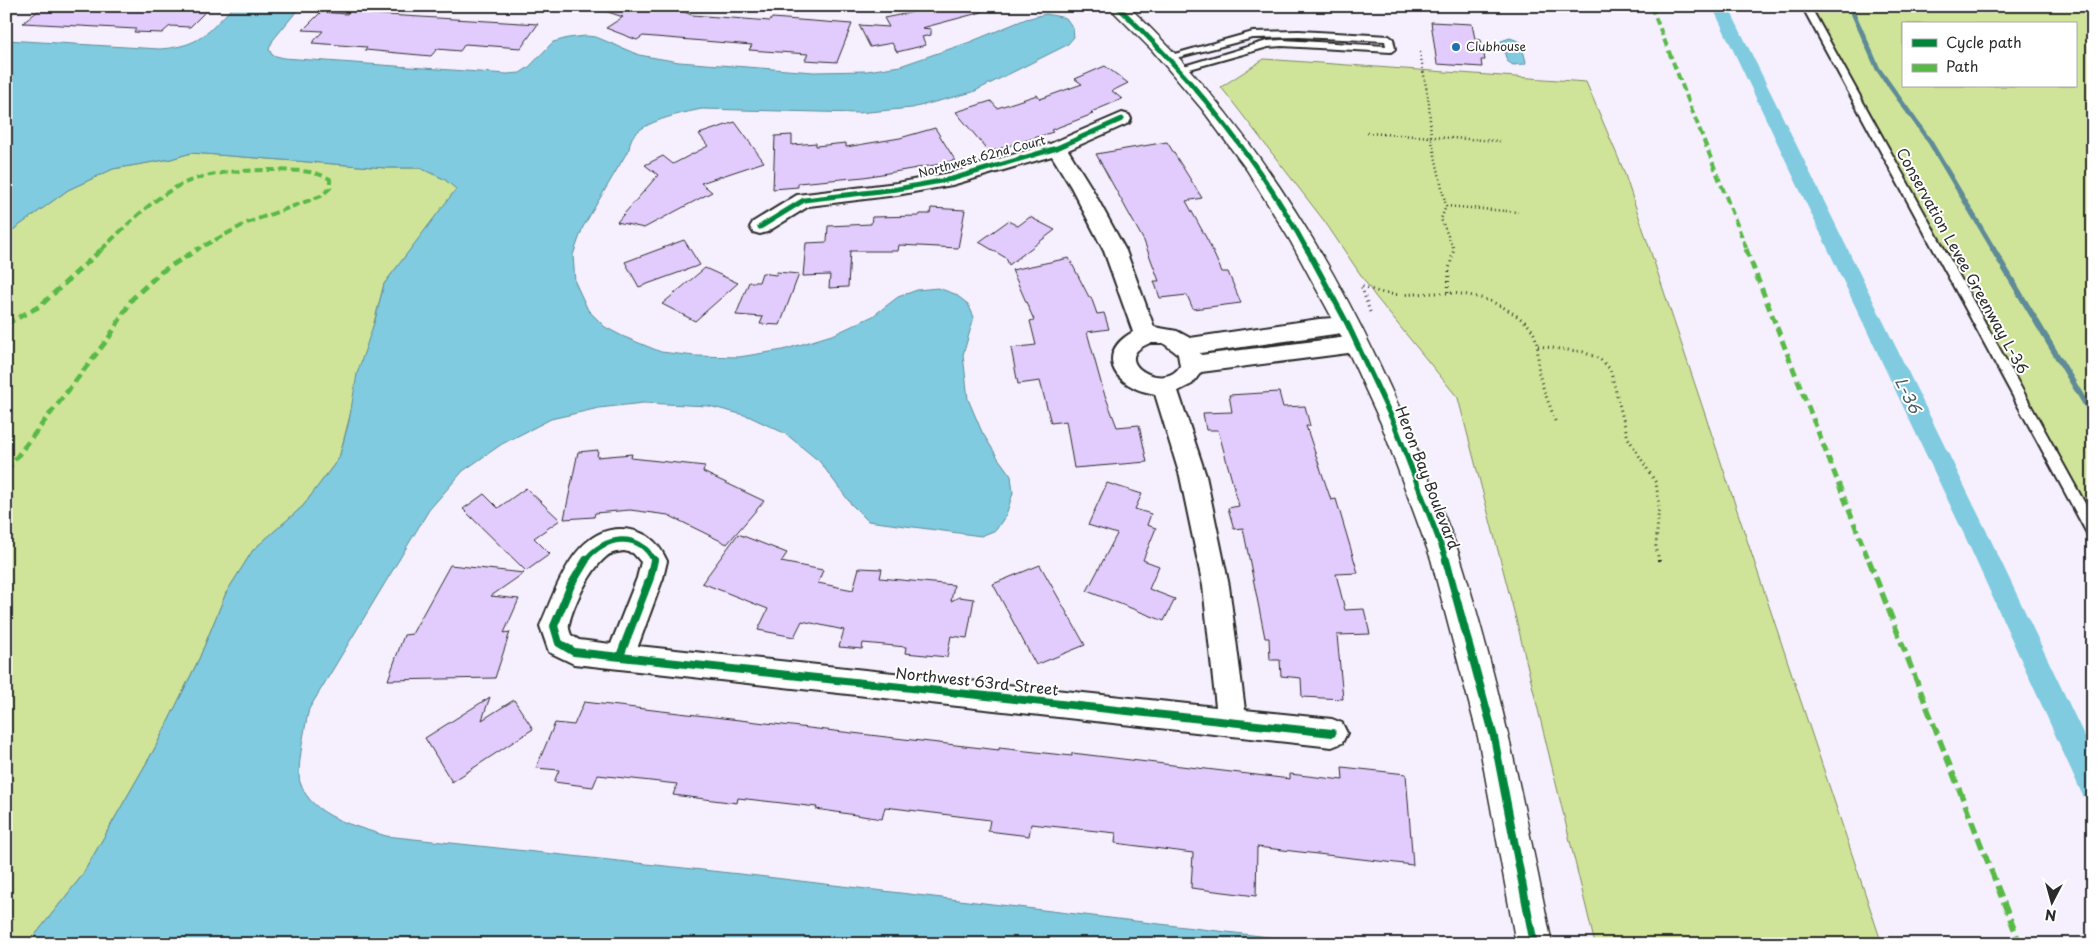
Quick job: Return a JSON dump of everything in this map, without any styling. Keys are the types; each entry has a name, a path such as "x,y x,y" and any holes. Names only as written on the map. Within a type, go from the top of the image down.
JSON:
{"street":[{"name":"Heron Bay Boulevard","path":"1117,6 1173,63 1209,105 1256,167 1358,327 1446,559 1494,737 1534,944"},
{"name":"Northwest 62nd Court","path":"760,227 804,200 897,189 952,179 1057,148 1122,119"},
{"path":"1057,148 1081,187 1115,251 1146,335"},
{"path":"1188,356 1358,327"},
{"path":"1146,335 1168,336 1178,341 1188,356 1184,378 1164,385 1152,385 1140,382 1124,369 1122,352 1136,339 1146,335"},
{"path":"1164,385 1193,476 1216,586 1232,722"},
{"name":"Northwest 63rd Street","path":"620,656 1332,733"}],"lane":[{"name":"Conservation Levee Greenway L-36","path":"1806,6 2093,531"},
{"path":"1299,34 1389,39 1391,50 1282,43 1267,44 1173,63 1253,35 1299,34"}],"path":[{"path":"1420,52 1429,104 1431,137 1446,206 1441,219 1454,249 1449,269 1448,292"},
{"path":"1367,133 1500,141"},
{"path":"1446,206 1518,212"},
{"path":"1358,327 1361,285 1388,295 1406,296 1448,292 1472,295 1504,307 1526,323 1534,333 1538,346 1539,372 1556,424"},
{"path":"1538,346 1582,352 1599,358 1609,366 1627,437 1634,454 1647,465 1658,487 1660,508 1656,542 1659,562"}],"green space":[{"path":"1806,6 2093,6 2093,531"},
{"path":"1264,59 1586,82 1623,169 1882,944 1595,944 1517,623 1458,398 1375,296 1325,222 1221,87"},
{"path":"191,153 386,168 420,168 444,179 457,189 384,284 339,458 303,506 253,550 226,593 199,659 155,748 81,877 28,944 6,944 6,235 68,190 113,169 171,159"}],"water":[{"path":"234,6 301,6 273,40 269,49 272,55 284,58 507,74 520,73 529,67 553,42 586,36 596,37 639,55 679,62 814,72 867,71 900,66 970,42 1026,19 1046,14 1066,18 1073,28 1074,37 1067,45 973,92 912,108 858,113 702,109 657,121 641,129 633,137 629,149 583,227 573,255 575,282 588,310 605,327 661,352 695,356 739,357 783,350 835,334 873,316 898,297 917,290 938,288 955,294 968,304 974,317 963,355 968,399 982,432 1011,476 1013,493 1006,515 996,530 981,536 868,521 851,504 820,462 786,434 748,416 709,406 643,403 599,408 551,419 502,444 463,471 429,510 309,709 299,776 306,794 314,804 324,812 349,824 386,836 758,876 1327,944 28,944 81,877 155,748 199,659 226,593 253,550 303,506 339,458 349,421 357,374 375,320 384,284 456,189 444,179 420,168 386,168 191,153 171,159 113,169 68,190 6,235 6,40 160,49 174,47 194,41 210,31"},
{"path":"1510,38 1521,42 1525,64 1513,65 1507,61 1501,41"}],"building":[{"path":"44,6 211,6 190,27 170,26 162,33 134,32 136,29 23,23"},
{"path":"599,6 669,6 692,15 770,21 772,18 852,24 837,62 805,60 808,54 749,50 752,45 643,36 637,40 606,28 623,17 599,9"},
{"path":"910,6 981,6 982,12 922,28 931,29 931,35 922,37 926,45 897,52 892,43 870,47 859,25 889,27 884,18 914,12"},
{"path":"351,8 374,10 370,14 538,24 521,48 465,44 460,51 437,49 431,56 365,50 367,47 312,43 323,31 303,30 321,12 347,14"},
{"name":"Clubhouse","path":"1431,22 1472,24 1475,39 1481,40 1485,60 1481,60 1482,67 1437,64"},
{"path":"1105,66 1128,83 1112,91 1122,99 1091,112 1093,114 1051,130 1053,132 989,152 956,112 991,101 997,108 1037,95 1040,99 1082,84 1075,79"},
{"path":"735,122 764,162 701,183 712,192 644,228 617,222 658,175 645,165 663,156 673,164 708,146 699,134"},
{"path":"935,128 955,160 864,177 798,183 798,187 773,189 775,136 792,135 792,145 816,143 816,146 846,143 846,147 900,138"},
{"path":"1167,142 1202,198 1186,201 1208,241 1222,272 1228,272 1241,303 1193,309 1187,295 1160,298 1154,281 1159,281 1144,241 1096,154"},
{"path":"931,208 965,210 958,248 899,245 898,251 850,251 848,287 829,288 830,275 803,276 806,243 827,242 828,226 871,224 872,217 919,216 920,214 930,214"},
{"path":"1030,217 1055,230 1009,265 1006,258 979,242 1008,221 1018,226"},
{"path":"684,240 700,265 639,287 625,262"},
{"path":"1069,258 1089,297 1091,297 1097,314 1104,313 1109,329 1087,332 1103,390 1117,427 1139,425 1147,462 1074,468 1066,421 1051,423 1040,381 1018,384 1011,348 1036,345 1030,321 1034,320 1012,270"},
{"path":"705,268 738,283 695,321 662,304"},
{"path":"777,272 799,274 780,325 760,324 763,317 736,315 749,282 759,282 762,273 776,275"},
{"path":"1279,392 1283,407 1305,406 1310,426 1306,426 1331,500 1336,499 1358,573 1336,574 1345,610 1364,609 1370,634 1337,635 1343,699 1302,697 1301,678 1281,676 1280,660 1270,660 1269,638 1265,638 1243,528 1234,529 1228,508 1239,506 1218,430 1206,430 1203,413 1232,412 1229,395"},
{"path":"598,450 597,457 632,454 631,458 705,466 703,472 764,501 727,544 668,515 630,510 595,513 594,517 564,519 578,452"},
{"path":"1107,483 1142,494 1135,509 1151,514 1147,525 1156,528 1143,560 1159,566 1149,589 1175,599 1164,621 1087,591 1117,534 1088,525"},
{"path":"526,488 560,520 534,538 550,554 526,571 463,509 484,494 498,508"},
{"path":"738,534 787,553 781,562 823,570 818,583 853,590 859,568 882,569 880,578 954,585 951,601 959,597 974,599 967,638 951,636 947,657 905,653 906,647 863,643 862,649 839,647 844,630 802,621 794,637 758,630 768,609 702,583"},
{"path":"450,565 524,573 491,596 519,599 504,633 510,632 495,678 388,680 404,635 412,634"},
{"path":"1040,565 1085,645 1036,665 993,584"},
{"path":"490,697 482,720 514,700 533,729 452,782 425,738"},
{"path":"584,702 999,750 999,748 1072,756 1072,753 1290,779 1290,774 1343,780 1342,767 1406,774 1413,865 1257,847 1256,896 1191,888 1193,853 1115,843 1116,833 1031,824 1029,836 988,831 990,820 885,807 882,819 816,809 817,807 738,798 737,803 673,795 677,784 598,775 593,787 554,782 559,770 536,768 555,723 574,725"}],"waterway":[{"name":"L-36","path":"1720,6 1974,530 2093,786"},
{"path":"1850,6 1878,69 1930,142 1994,250"},
{"path":"1993,249 2093,416"}],"marked path":[{"path":"1651,6 2020,944"},
{"path":"6,324 40,306 150,205 183,184 214,174 261,170 307,171 319,173 330,179 330,188 321,196 247,223 184,256 161,272 132,299 110,336 6,471"}],"cycle path":[{"path":"1117,6 1159,46 1209,105 1256,167 1303,242 1348,325 1394,423 1446,559 1494,737 1534,944"},
{"path":"760,227 804,200 897,189 952,179 1057,148 1122,119"},
{"path":"620,656 650,578 654,561 643,546 624,540 610,542 598,548 588,558 571,585 554,626 559,643 574,652 1332,733"}],"place":[{"name":"Clubhouse","path":"1456,47"}]}
